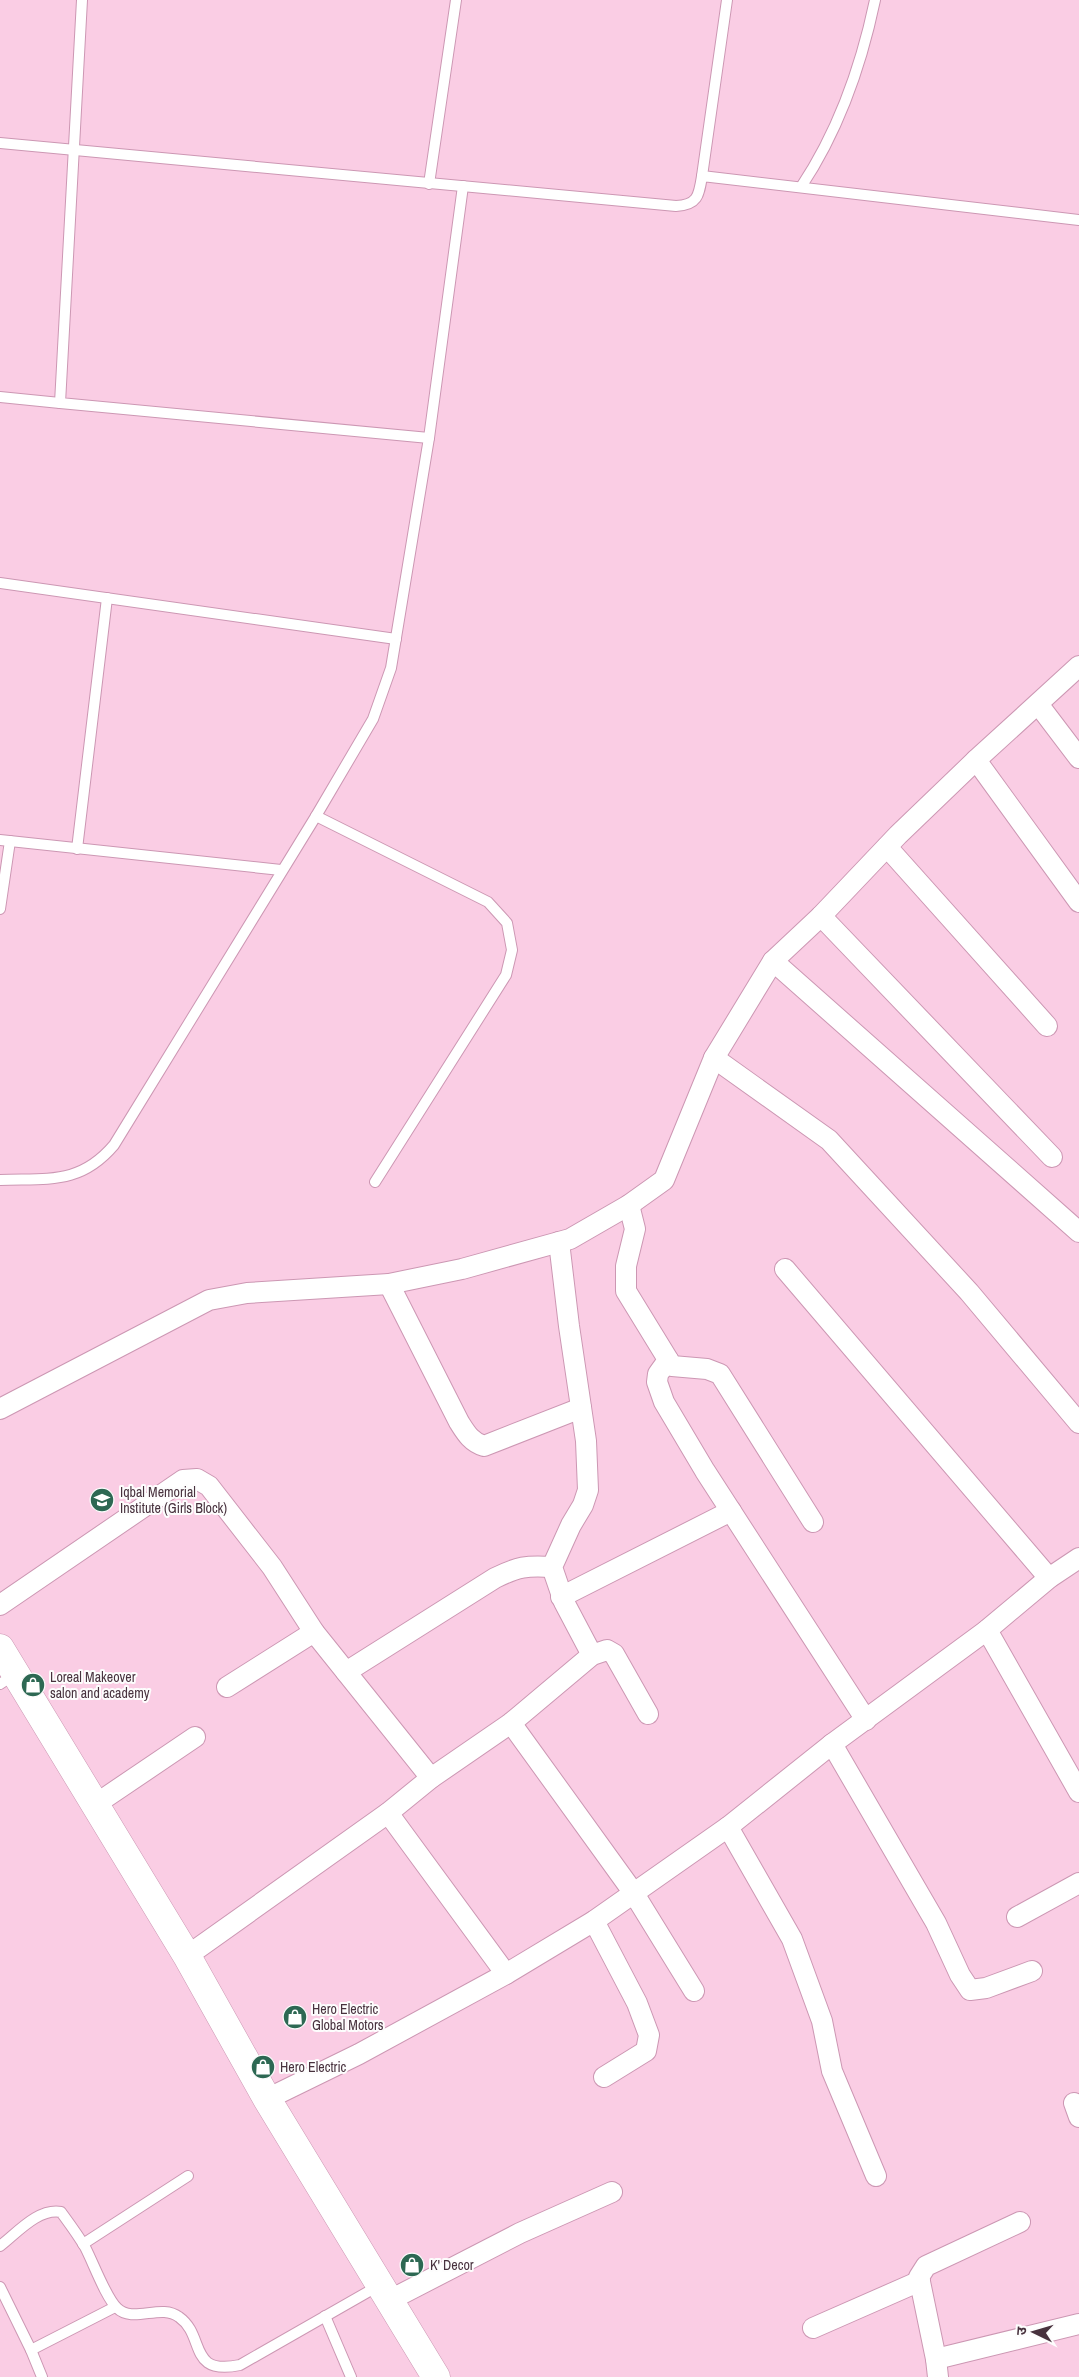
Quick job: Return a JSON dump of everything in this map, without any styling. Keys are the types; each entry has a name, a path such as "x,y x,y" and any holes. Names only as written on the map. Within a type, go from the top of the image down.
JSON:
{"main road":[{"path":"0,1648 8,1679 96,1804 187,1956 268,2099 436,2377"}],"street":[{"path":"0,1409 209,1300 247,1292 389,1284 462,1269 570,1239 629,1205 664,1180 714,1058 773,961 821,916 887,847 976,760 1079,666"},
{"path":"1038,704 1079,758"},
{"path":"976,760 1079,902"},
{"path":"887,847 1047,1026"},
{"path":"821,916 1052,1157"},
{"path":"773,961 1079,1232"},
{"path":"714,1058 829,1140 969,1292 1079,1423"},
{"path":"629,1205 634,1236 626,1266 626,1291 672,1366 708,1369 720,1374 813,1522"},
{"path":"559,1242 586,1441 588,1490 583,1505 571,1525 552,1567 561,1597 592,1655"},
{"path":"785,1269 1049,1578"},
{"path":"389,1284 459,1422 468,1436 476,1443 484,1446 581,1408"},
{"path":"668,1360 658,1374 657,1382 664,1402 731,1511 866,1720"},
{"path":"0,1605 183,1480 194,1478 209,1486 272,1567 314,1632 431,1778"},
{"path":"561,1597 731,1511"},
{"path":"268,2099 359,2054 506,1974 594,1921 633,1892 728,1828 832,1744 987,1630 1049,1578 1079,1558"},
{"path":"346,1672 495,1578 516,1567 529,1565 552,1567"},
{"path":"987,1630 1076,1781"},
{"path":"227,1687 314,1632"},
{"path":"187,1956 388,1813 431,1778 511,1723 592,1655 607,1650 614,1654 648,1714"},
{"path":"511,1723 633,1892 694,1991"},
{"path":"96,1804 195,1738"},
{"path":"832,1744 936,1924 960,1975 970,1990 986,1988 1032,1971"},
{"path":"388,1813 506,1974"},
{"path":"728,1828 792,1939 822,2021 832,2071 876,2176"},
{"path":"1018,1917 1079,1882"},
{"path":"594,1921 637,2003 649,2035 646,2051 604,2077"},
{"path":"385,2292 612,2192"},
{"path":"1020,2222 926,2266 920,2273 937,2368 1079,2324"},
{"path":"813,2328 920,2281"}],"lane":[{"path":"60,403 82,0"},
{"path":"429,184 456,0"},
{"path":"0,143 429,184 687,206 695,201 702,176 727,0"},
{"path":"801,187 820,159 839,121 867,38 875,0"},
{"path":"702,176 1079,220"},
{"path":"0,1180 62,1177 79,1173 92,1167 106,1155 114,1145 281,870 316,816 373,719 391,668 430,438 463,186"},
{"path":"0,397 430,438"},
{"path":"0,583 396,639"},
{"path":"77,849 107,598"},
{"path":"316,816 488,902 507,924 512,950 506,975 375,1182"},
{"path":"0,909 5,840 281,870"},
{"path":"83,2244 188,2176"},
{"path":"0,2246 37,2217 50,2210 61,2212 83,2244 115,2307 127,2314 168,2312 178,2315 185,2322 201,2356 210,2364 224,2368 240,2365 325,2316 385,2292"},
{"path":"0,2287 42,2377"},
{"path":"31,2350 115,2307"},
{"path":"325,2316 351,2377"}],"place":[{"name":"Iqbal Memorial Institute (Girls Block)","path":"102,1500"},
{"name":"Loreal Makeover salon and academy","path":"33,1685"},
{"name":"Hero Electric Global Motors","path":"295,2017"},
{"name":"Hero Electric","path":"263,2067"},
{"name":"K' Decor","path":"412,2265"}]}
